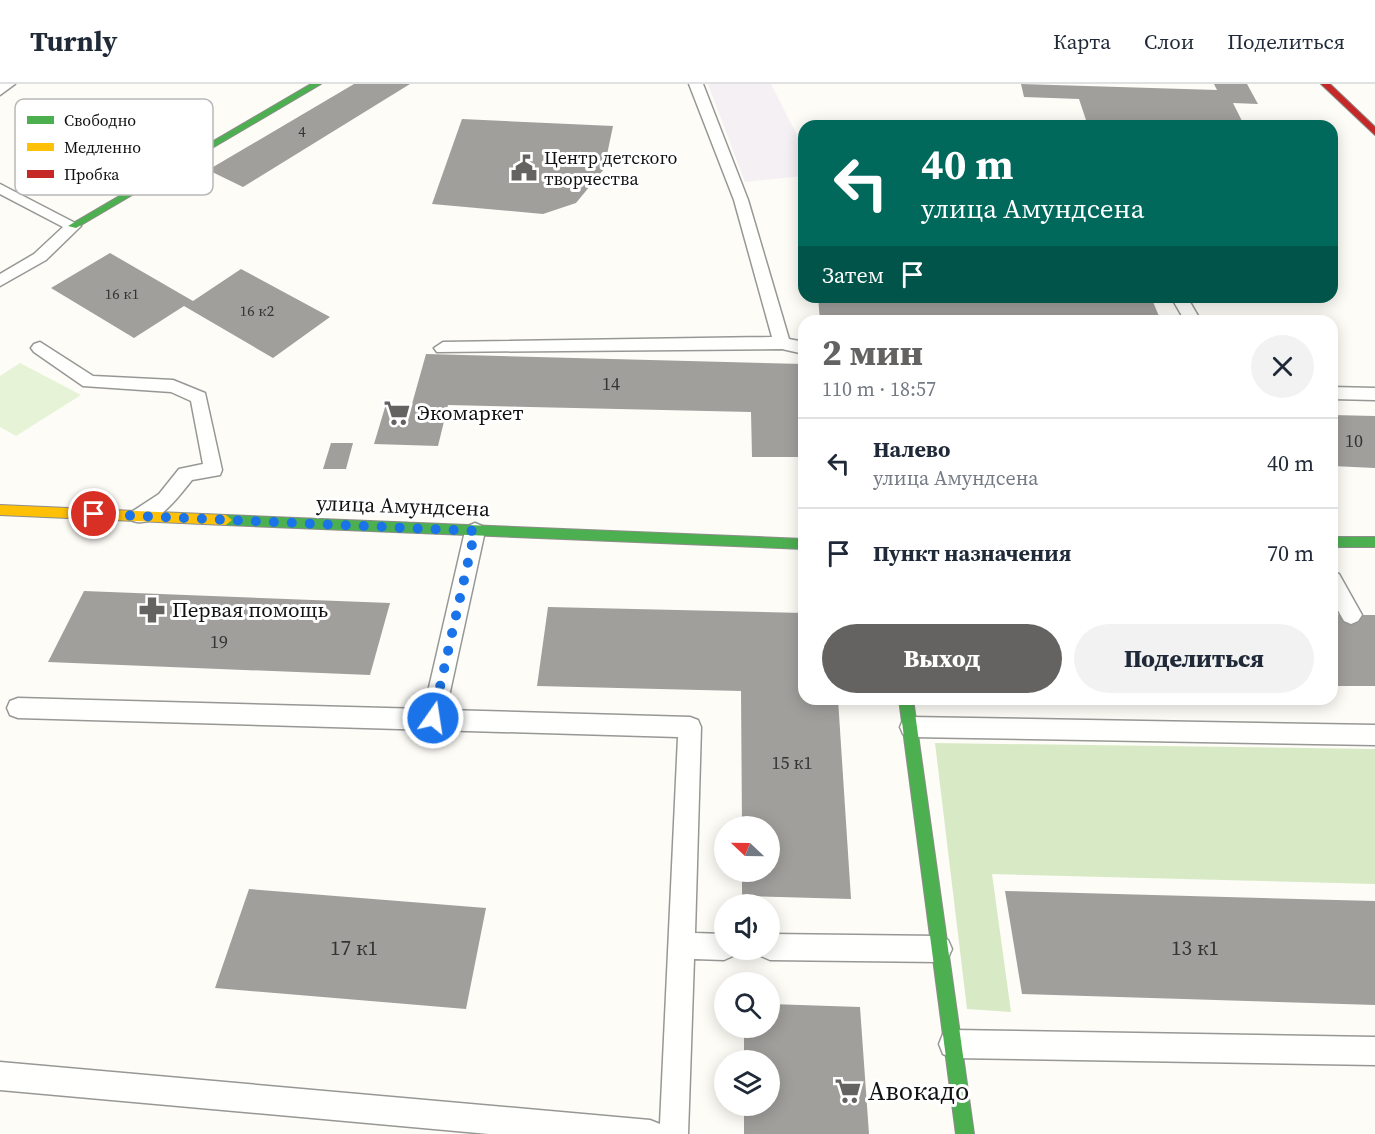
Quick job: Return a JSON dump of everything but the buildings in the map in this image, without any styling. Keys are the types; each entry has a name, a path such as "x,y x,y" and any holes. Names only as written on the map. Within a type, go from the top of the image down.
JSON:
{"street":[{"path":"213,145 317,84"},
{"path":"1325,84 1375,132"},
{"path":"73,226 126,195"},
{"name":"улица Амундсена","path":"0,510 798,544"},
{"path":"1338,542 1375,542"},
{"path":"907,705 965,1134"}],"lane":[{"path":"0,91 8,84"},
{"path":"696,84 741,200 782,343"},
{"path":"0,188 73,226 40,257 0,281"},
{"path":"442,348 782,343 798,347"},
{"path":"40,348 89,382 173,386 199,397 213,470 186,474 166,499 140,516"},
{"path":"1338,393 1375,394"},
{"path":"433,718 475,531"},
{"path":"1338,591 1351,615"},
{"path":"18,708 690,727 674,1134"},
{"path":"911,726 1375,735"},
{"path":"680,946 714,947"},
{"path":"780,947 939,950"},
{"path":"953,1044 1375,1051"},
{"path":"0,1076 650,1134"}],"shaded area":[{"path":"708,84 771,84 798,137 798,177 745,182"}],"green space":[{"path":"20,363 81,395 16,436 0,427 0,376"},
{"path":"935,743 1375,749 1375,884 992,874 1011,1012 967,1009"}],"traffic: fast":[{"path":"213,145 317,84"},
{"path":"73,226 126,195"},
{"path":"226,520 798,544"},
{"path":"1338,542 1375,542"},
{"path":"907,705 965,1134"}],"traffic: slow":[{"path":"0,510 226,520"}],"traffic: jam":[{"path":"1325,84 1375,132"}],"place":[{"name":"Центр детского творчества","path":"524,168"},
{"name":"Экомаркет","path":"397,413"},
{"name":"Первая помощь","path":"152,610"},
{"name":"Авокадо","path":"848,1091"}],"route":[{"path":"94,514 475,531 433,718"}]}
